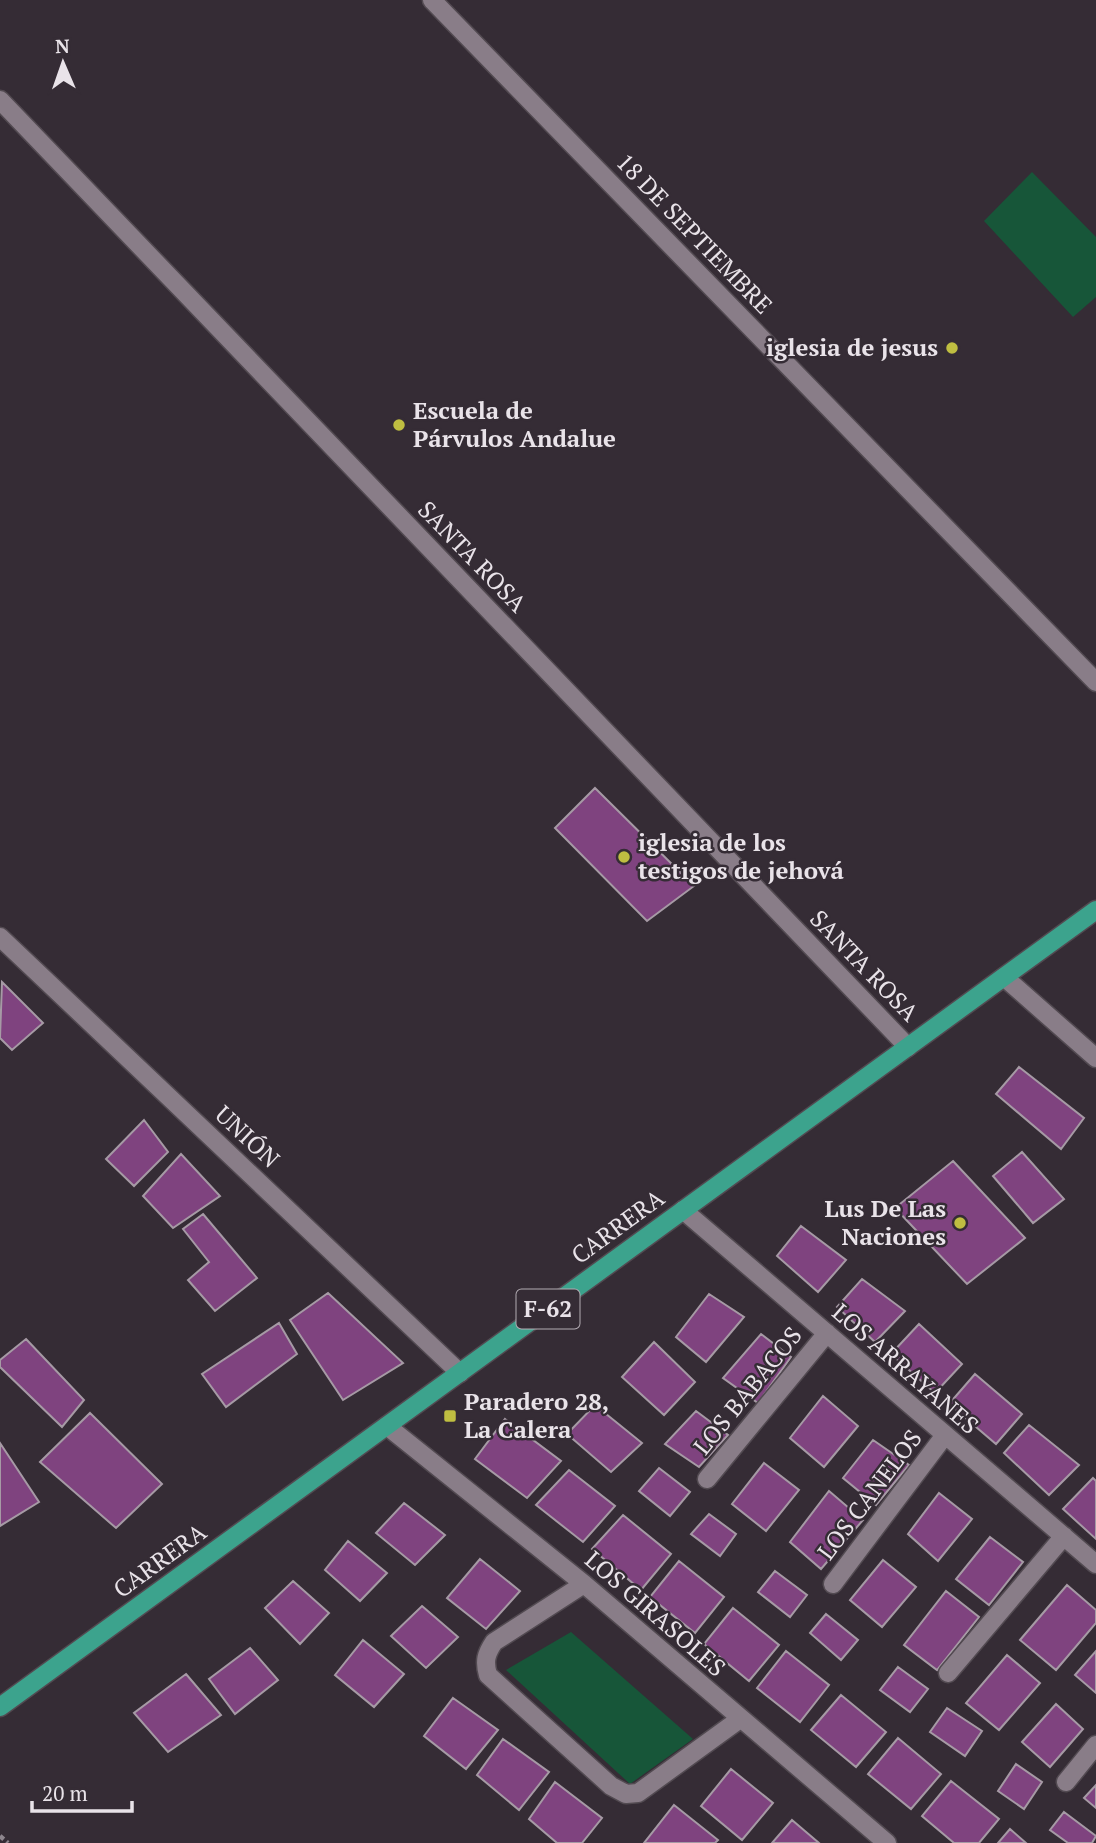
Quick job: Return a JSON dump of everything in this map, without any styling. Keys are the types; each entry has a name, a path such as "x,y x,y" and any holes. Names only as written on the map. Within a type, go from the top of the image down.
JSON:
{"main road":[{"name":"CARRERA","path":"0,1707 1096,910"}],"street":[{"name":"18 DE SEPTIEMBRE","path":"432,0 1096,682"},
{"name":"SANTA ROSA","path":"0,100 908,1047"},
{"name":"UNIÓN","path":"0,937 460,1373"},
{"path":"1004,977 1096,1058"},
{"name":"LOS ARRAYANES","path":"683,1210 1096,1564"},
{"name":"LOS BABACOS","path":"707,1479 827,1334"},
{"name":"LOS GIRASOLES","path":"387,1426 584,1584 887,1843"},
{"name":"LOS CANELOS","path":"833,1584 945,1435"},
{"path":"948,1673 1064,1536"},
{"path":"584,1584 495,1642 486,1653 485,1663 488,1675 611,1786 626,1794 638,1793 740,1719"},
{"path":"1066,1782 1096,1745"}],"path":[{"path":"0,1836 9,1843"}],"green space":[{"path":"1032,172 1096,237 1096,297 1073,317 984,221"},
{"path":"571,1632 693,1739 630,1784 506,1670"}],"building":[{"name":"iglesia de los testigos de jehová","path":"595,788 694,886 647,921 555,828"},
{"path":"2,982 43,1023 12,1050 0,1038"},
{"path":"1019,1067 1084,1118 1061,1149 996,1094"},
{"path":"144,1120 168,1152 134,1186 106,1159"},
{"path":"1022,1152 1064,1199 1033,1223 993,1176"},
{"path":"181,1154 220,1196 173,1228 143,1196"},
{"name":"Lus De Las Naciones","path":"953,1161 1025,1238 967,1284 895,1208"},
{"path":"203,1214 257,1278 215,1311 188,1280 209,1262 183,1229"},
{"path":"801,1226 846,1260 818,1292 777,1256"},
{"path":"862,1279 905,1311 875,1342 837,1307"},
{"path":"328,1293 403,1363 343,1400 290,1320"},
{"path":"709,1294 744,1317 706,1362 676,1337"},
{"path":"279,1323 297,1354 226,1407 202,1374"},
{"path":"919,1324 962,1364 935,1393 891,1354"},
{"path":"761,1334 791,1357 758,1403 723,1378"},
{"path":"26,1339 84,1400 62,1427 0,1367 0,1360"},
{"path":"654,1342 695,1382 664,1415 622,1377"},
{"path":"975,1374 1022,1414 996,1444 949,1404"},
{"path":"823,1396 858,1426 824,1467 790,1438"},
{"path":"595,1405 642,1443 611,1472 567,1434"},
{"path":"696,1411 728,1435 699,1467 665,1444"},
{"path":"90,1413 162,1484 116,1528 40,1462"},
{"path":"505,1419 561,1461 527,1498 475,1459"},
{"path":"1029,1425 1079,1465 1049,1495 1004,1453"},
{"path":"873,1440 909,1465 876,1505 843,1478"},
{"path":"0,1443 39,1502 0,1526"},
{"path":"764,1463 799,1490 766,1531 732,1504"},
{"path":"659,1468 690,1492 670,1516 639,1491"},
{"path":"569,1470 615,1506 583,1542 536,1505"},
{"path":"1093,1478 1096,1481 1096,1539 1063,1509"},
{"path":"829,1491 863,1520 821,1569 790,1542"},
{"path":"939,1493 972,1519 938,1561 908,1534"},
{"path":"404,1503 445,1535 415,1565 376,1533"},
{"path":"709,1514 736,1534 720,1556 691,1534"},
{"path":"623,1515 671,1554 641,1590 592,1549"},
{"path":"990,1537 1023,1562 989,1605 956,1579"},
{"path":"348,1541 387,1573 360,1601 325,1570"},
{"path":"480,1559 520,1591 486,1629 447,1598"},
{"path":"883,1560 916,1587 882,1627 850,1600"},
{"path":"679,1561 724,1597 695,1633 650,1597"},
{"path":"775,1571 807,1595 790,1617 758,1592"},
{"path":"293,1581 329,1613 300,1644 265,1608"},
{"path":"1067,1585 1096,1610 1096,1623 1056,1670 1020,1640"},
{"path":"946,1591 979,1617 937,1670 904,1645"},
{"path":"422,1606 458,1637 426,1668 391,1636"},
{"path":"733,1608 779,1645 749,1681 704,1644"},
{"path":"826,1614 858,1640 841,1660 810,1633"},
{"path":"363,1640 404,1674 374,1707 335,1675"},
{"path":"250,1648 278,1680 235,1714 209,1679"},
{"path":"786,1651 829,1685 800,1722 757,1688"},
{"path":"1096,1651 1096,1693 1075,1675"},
{"path":"1007,1655 1040,1683 999,1730 966,1703"},
{"path":"898,1667 928,1689 910,1712 880,1690"},
{"path":"186,1674 221,1715 168,1752 134,1713"},
{"path":"841,1695 886,1732 856,1767 811,1730"},
{"path":"453,1698 498,1730 466,1769 424,1736"},
{"path":"1056,1704 1083,1729 1050,1767 1022,1742"},
{"path":"947,1708 982,1731 965,1756 930,1732"},
{"path":"898,1738 941,1774 911,1809 868,1774"},
{"path":"503,1739 549,1772 519,1810 477,1775"},
{"path":"1016,1764 1042,1782 1024,1809 998,1791"},
{"path":"731,1769 773,1803 742,1840 701,1806"},
{"path":"951,1781 999,1819 979,1843 954,1843 922,1816"},
{"path":"555,1782 602,1818 582,1843 557,1843 529,1819"},
{"path":"1096,1785 1096,1808 1084,1798"},
{"path":"674,1805 718,1840 715,1843 644,1843"},
{"path":"1064,1812 1096,1836 1092,1843 1068,1843 1050,1830"},
{"path":"792,1820 819,1843 772,1843"},
{"path":"1010,1829 1026,1843 998,1843"}],"place":[{"name":"iglesia de jesus","path":"952,348"},
{"name":"Escuela de Párvulos Andalue","path":"399,425"},
{"name":"iglesia de los testigos de jehová","path":"624,857"},
{"name":"Lus De Las Naciones","path":"960,1223"},
{"name":"Paradero 28, La Calera","path":"450,1416"}]}
